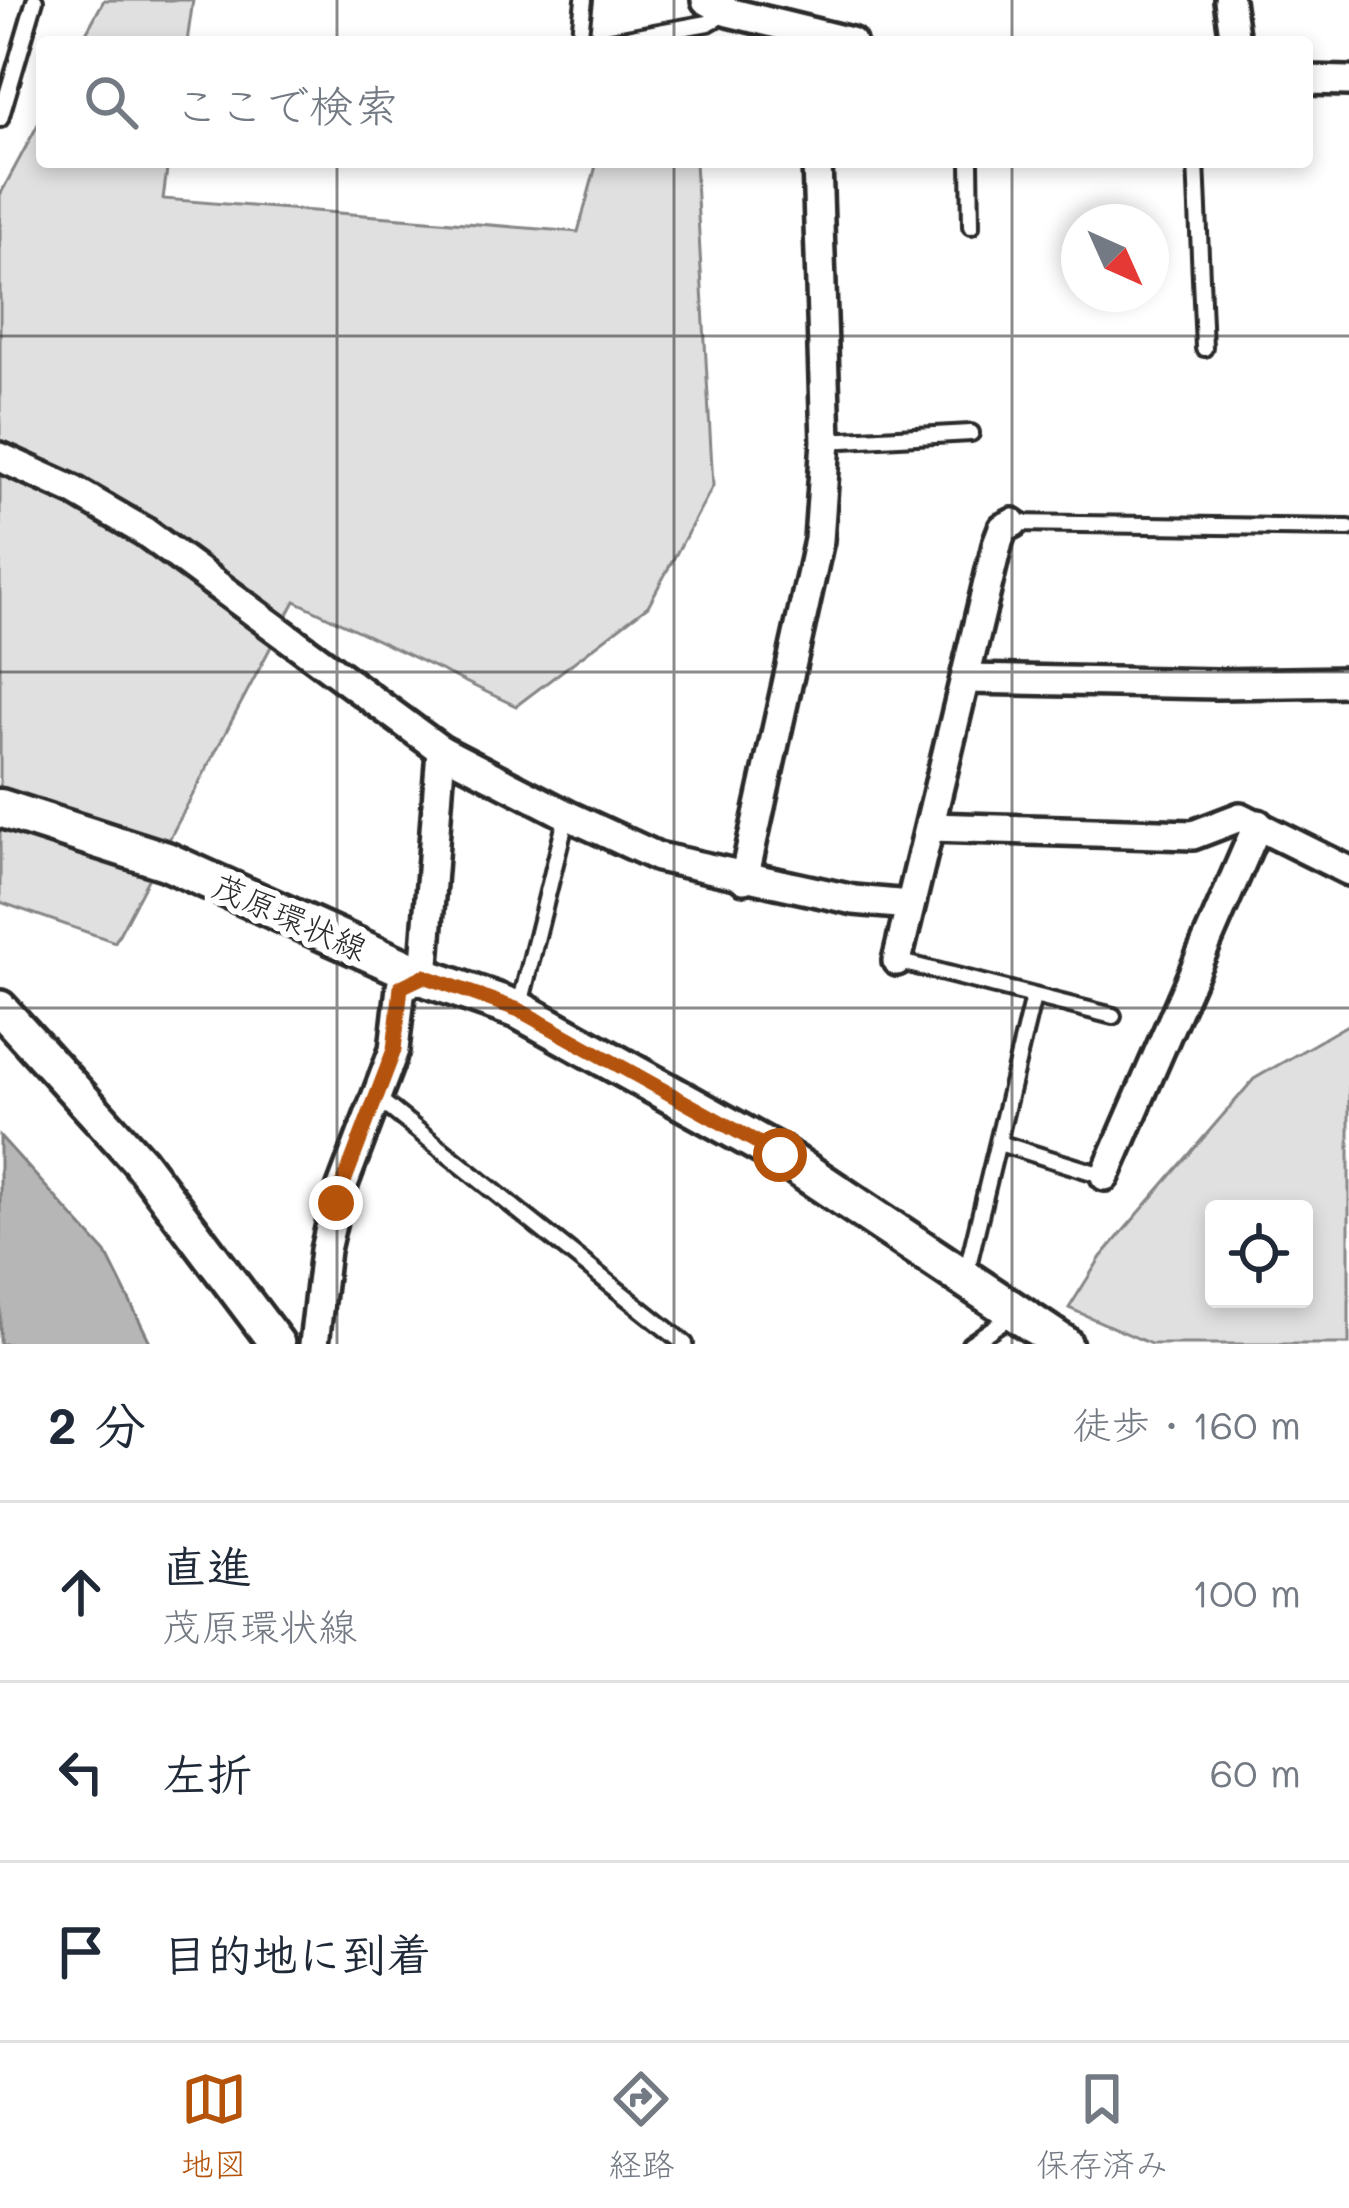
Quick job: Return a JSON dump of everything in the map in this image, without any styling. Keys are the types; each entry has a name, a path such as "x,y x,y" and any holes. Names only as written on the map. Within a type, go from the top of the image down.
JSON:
{"main road":[{"name":"茂原環状線","path":"0,808 166,861 424,976 519,1010 780,1155 1063,1344"}],"street":[{"path":"1229,0 1234,36"},
{"path":"717,6 828,36"},
{"path":"1313,80 1349,81"},
{"path":"744,878 819,540 826,441 817,168"},
{"path":"0,457 74,490 145,532 441,750 567,815 658,857 854,900 910,905"},
{"path":"897,961 998,541 1003,528 1013,523"},
{"path":"966,679 1349,682"},
{"path":"314,1344 325,1250 336,1203 394,1050 401,987 424,976 441,750"},
{"path":"930,827 1193,835 1240,817 1349,871"},
{"path":"1105,1176 1258,824"},
{"path":"0,1008 140,1161 277,1344"}],"lane":[{"path":"0,119 35,0"},
{"path":"580,36 584,0"},
{"path":"638,36 708,23 717,6"},
{"path":"970,168 970,226"},
{"path":"1196,168 1204,348"},
{"path":"826,441 971,433"},
{"path":"1013,523 1349,527"},
{"path":"519,1010 567,815"},
{"path":"897,961 1113,1016"},
{"path":"965,1279 1033,997"},
{"path":"376,1097 685,1344"},
{"path":"999,1143 1105,1176"},
{"path":"970,1344 1018,1311"}],"shaded area":[{"path":"104,0 193,0 188,36 84,36"},
{"path":"36,128 36,168 167,168 163,199 578,232 595,168 695,168 713,486 648,606 516,706 295,601 115,942 0,902 0,195"},
{"path":"1349,1024 1349,1344 1151,1344 1069,1308 1101,1257 1254,1079"},
{"path":"0,1136 106,1253 151,1344 0,1344"}],"route":[{"path":"336,1203 394,1050 401,987 424,976 519,1010 780,1155"}]}
